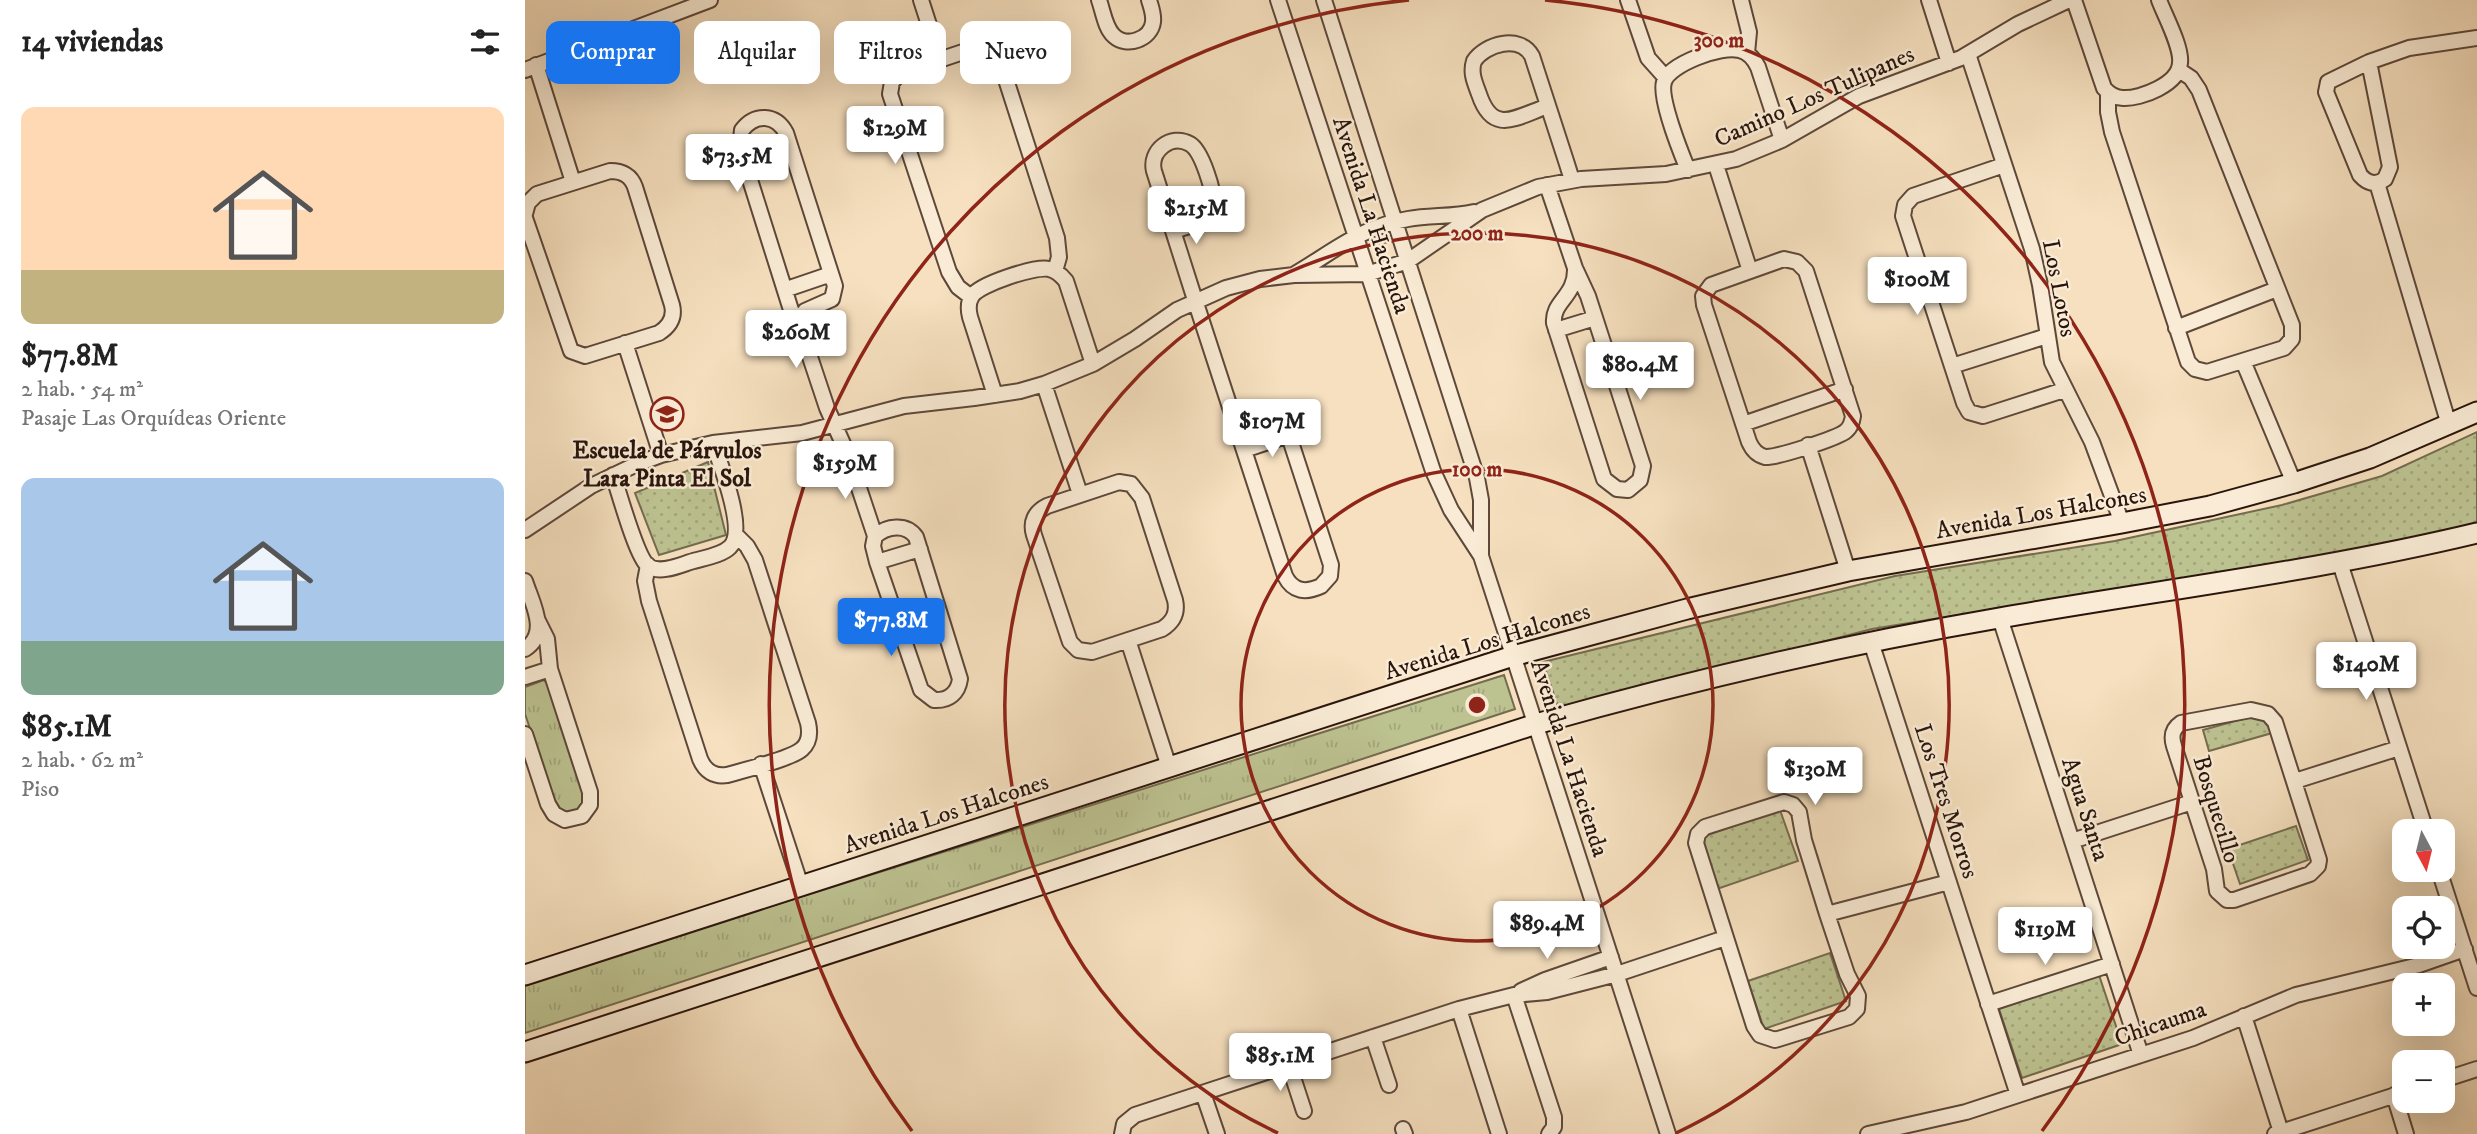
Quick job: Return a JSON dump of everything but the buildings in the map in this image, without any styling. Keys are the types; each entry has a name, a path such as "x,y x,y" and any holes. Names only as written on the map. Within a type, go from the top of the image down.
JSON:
{"street":[{"path":"573,182 530,67 710,0"},
{"path":"921,0 928,21"},
{"path":"1099,0 1111,33 1120,40 1129,42 1143,38 1150,30 1153,16 1149,0"},
{"name":"Avenida La Hacienda","path":"1279,0 1367,274 1439,485 1457,520 1481,556 1668,1134"},
{"name":"Avenida La Hacienda","path":"1324,0 1477,478 1481,500 1481,556"},
{"path":"1628,0 1648,58 1665,77"},
{"path":"1741,0 1749,32 1747,53"},
{"path":"1929,0 1949,63"},
{"path":"2071,0 2108,93 2112,132 2187,362 2195,369 2207,372 2284,348 2292,339 2293,330 2199,90 2191,78 2179,70"},
{"name":"Camino Los Tulipanes","path":"525,530 580,493 613,475 661,455 713,443 789,435 904,406 995,396 1044,384 1115,352 1195,300 1243,283 1294,275 1367,274 1408,261 1482,210 1515,195 1572,180 1636,177 1688,170 1754,152 1782,140 1859,96 1949,63 2027,19 2071,0"},
{"path":"2108,93 2125,99 2146,93 2170,82 2179,70 2179,53 2159,0"},
{"path":"2369,62 2390,162 2387,175 2378,183 2370,183 2360,175 2326,92 2326,85 2334,77 2369,62 2409,48 2477,38"},
{"path":"1548,106 1509,119 1493,118 1485,110 1473,77 1474,61 1480,53 1505,44 1516,43 1526,47 1532,56 1572,180"},
{"path":"946,58 978,48 990,50 999,58 1057,238 1059,257 1055,271"},
{"path":"1688,170 1664,101 1663,85 1665,77 1674,68 1716,52 1734,49 1747,53 1758,67 1782,140"},
{"name":"Los Lotos","path":"1968,54 2034,258 2052,362 2092,442 2122,523"},
{"path":"892,84 890,94 949,272 958,287 971,297"},
{"path":"801,316 832,299 835,291 786,133 777,122 764,117 757,118 742,130 740,148 787,289 801,316 834,424 848,455 875,536 873,546 877,562 921,690 929,698 946,699 957,690 960,679 913,533 905,527 881,531 875,536"},
{"path":"1173,231 1208,216 1214,200 1200,154 1189,144 1178,141 1162,146 1153,160 1154,171 1173,231 1195,300 1236,426 1287,581 1300,590 1316,589 1328,580 1331,565 1289,435 1284,425 1269,417 1236,426"},
{"path":"1716,164 1750,271"},
{"path":"2004,165 1918,194 1905,205 1903,216 1964,403 1973,415 1988,415 2064,390"},
{"path":"610,170 629,177 635,187 672,304 673,316 669,326 659,333 585,356 568,348 525,216 528,203 537,194 573,182 610,170"},
{"path":"2378,183 2449,425"},
{"path":"1547,185 1574,268 1588,296 1643,466 1640,480 1629,490 1617,489 1604,479 1556,330 1554,313 1570,293 1574,268"},
{"name":"Camino Los Tulipanes","path":"1294,275 1355,236 1396,222 1482,210"},
{"path":"1784,259 1802,266 1808,276 1845,389 1853,416 1851,425 1841,435 1766,457 1751,447 1703,301 1705,291 1711,285 1784,259"},
{"path":"1317,260 1322,275"},
{"path":"995,396 969,317 971,297 979,288 1009,278 1042,268 1055,271 1066,281 1093,364"},
{"path":"787,289 831,274"},
{"path":"2176,328 2277,289"},
{"path":"1570,293 1588,296"},
{"path":"1556,330 1595,318"},
{"path":"1952,366 2047,336"},
{"path":"625,343 661,455"},
{"path":"2243,361 2294,483"},
{"path":"1044,384 1080,494"},
{"path":"1743,424 1845,389"},
{"name":"Avenida Los Halcones","path":"525,975 1513,656 1688,609 1848,571 2210,506 2294,483 2370,458 2477,412"},
{"path":"1244,450 1289,435"},
{"path":"613,475 638,549 648,565 655,569 671,568 722,552 731,546 736,534 732,503 713,443"},
{"path":"1808,445 1848,571"},
{"path":"1119,482 1131,484 1142,498 1175,600 1176,612 1167,626 1087,653 1073,647 1034,535 1034,518 1041,509 1080,494 1119,482"},
{"path":"525,1052 1535,724 1692,682 1871,642 2000,618 2340,563 2477,533"},
{"path":"648,565 645,581 649,601 702,764 711,773 721,776 800,751 807,741 810,729 755,560 736,534"},
{"path":"877,562 919,550"},
{"path":"2340,563 2422,819"},
{"path":"525,580 538,621 547,639 548,663"},
{"name":"Agua Santa","path":"2000,618 2141,1055"},
{"path":"525,734 550,810 565,820 582,816 590,805 590,792 548,663 541,650 529,647 538,634 538,621"},
{"path":"1128,640 1169,767"},
{"name":"Los Tres Morros","path":"1871,642 2018,1095"},
{"path":"525,677 548,663"},
{"name":"Bosquecillo","path":"2252,710 2268,714 2275,722 2295,781 2318,853 2318,866 2310,874 2234,900 2223,899 2217,891 2214,869 2174,746 2174,730 2186,722 2252,710"},
{"path":"2295,781 2399,748"},
{"path":"761,764 801,886"},
{"path":"2072,841 2192,802"},
{"path":"1789,803 1799,812 1804,839 1827,914 1847,974 1858,996 1857,1009 1849,1017 1780,1040 1764,1038 1754,1026 1725,938 1696,849 1698,834 1710,825 1773,804 1789,803"},
{"path":"1827,914 1949,882"},
{"path":"2443,882 2477,988"},
{"path":"1122,1134 1124,1124 1131,1117 1458,1009 1514,995 1547,992 1616,974 1725,938"},
{"name":"Chicauma","path":"1868,1134 1913,1129 2193,1038 2305,992 2419,965 2465,949"},
{"path":"1514,995 1545,980 1611,957"},
{"path":"1988,1004 2112,964"},
{"path":"1514,995 1554,1117 1554,1127 1549,1134"},
{"path":"1458,1009 1499,1134"},
{"path":"2244,1016 2284,1132 2392,1096"},
{"path":"1373,1037 1389,1085"},
{"path":"1289,1065 1304,1111"},
{"path":"2455,1076 2477,1069"},
{"path":"1203,1093 1217,1134"},
{"path":"2402,1113 2406,1134"}],"green space":[{"path":"2477,432 2477,523 2343,556 2200,576 1872,629 1559,710 1543,662 1895,576 2115,541 2282,505 2382,476"},
{"path":"708,462 726,535 659,555 635,493"},
{"path":"1504,675 1515,709 525,1033 525,984"},
{"path":"544,680 549,685 587,794 584,808 567,815 557,808 525,714 525,687"},
{"path":"2253,716 2266,721 2272,733 2209,751 2203,730"},
{"path":"1780,810 1798,861 1717,889 1699,838"},
{"path":"2296,826 2308,860 2240,884 2228,849"},
{"path":"1830,953 1846,1001 1764,1029 1748,981"},
{"path":"2099,975 2122,1044 2022,1078 1999,1009"}],"place":[{"name":"Escuela de Párvulos Lara Pinta El Sol","path":"667,414"}]}
